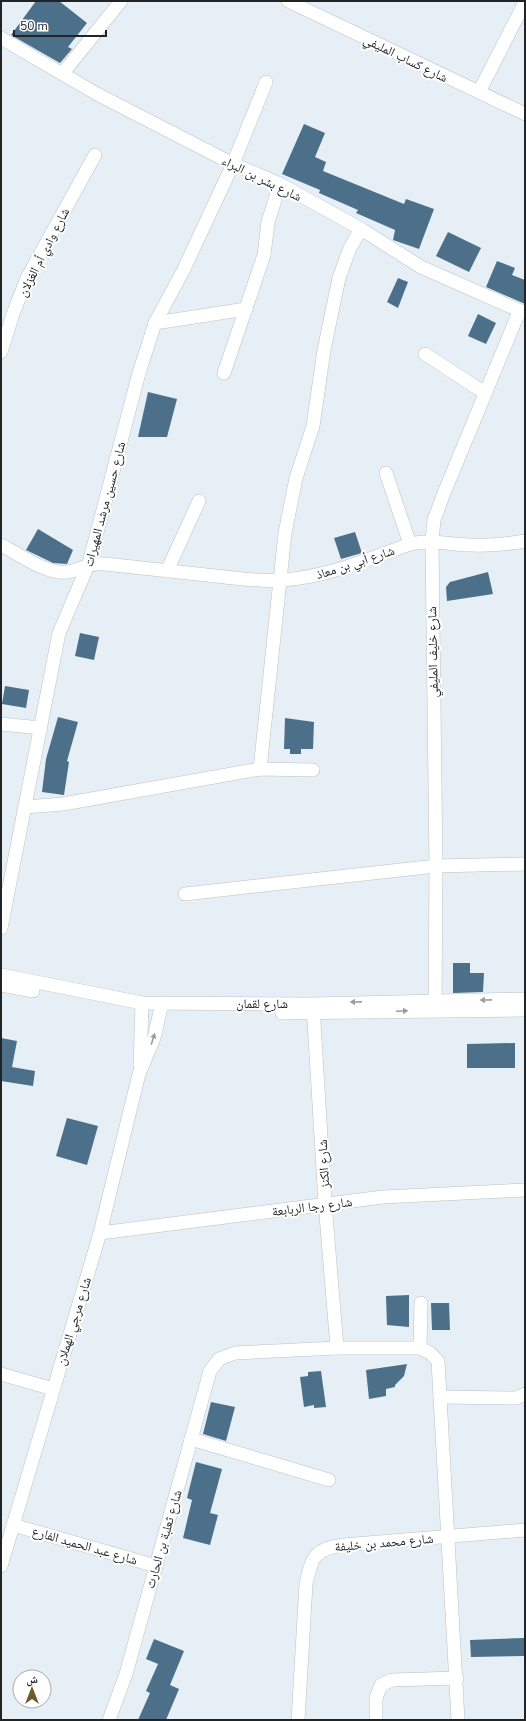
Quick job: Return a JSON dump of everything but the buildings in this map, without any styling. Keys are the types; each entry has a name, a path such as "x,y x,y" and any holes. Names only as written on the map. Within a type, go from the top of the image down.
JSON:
{"street":[{"path":"63,73 121,1"},
{"name":"شارع كساب المليفي","path":"295,2 525,114"},
{"path":"479,92 525,2"},
{"name":"شارع بشر بن البراء","path":"1,38 97,94 233,164 280,184 361,229 421,267 522,312"},
{"name":"شارع حسين مرشد المهيرات","path":"1,928 59,632 89,564 139,372 155,323 183,271 233,164 266,82"},
{"name":"شارع وادي أم الغزلان","path":"1,352 7,312 95,155"},
{"path":"224,373 264,255 268,222 280,184"},
{"path":"260,769 285,532 296,478 313,426 324,350 339,278 350,248 361,229"},
{"path":"155,323 246,309"},
{"name":"شارع خليف المليفي","path":"435,1005 436,866 432,541 434,520 485,393 522,312"},
{"path":"425,354 485,393"},
{"path":"386,473 410,544"},
{"path":"167,571 199,501"},
{"name":"شارع أبي بن معاذ","path":"89,564 104,564 281,581 310,577 343,569 410,544 432,541 472,545 492,545 525,541"},
{"path":"1,545 47,569 56,572 68,572 89,564"},
{"path":"1,724 41,728"},
{"path":"25,807 63,804 260,769 312,770"},
{"path":"184,894 436,866 525,864"},
{"name":"شارع لقمان","path":"1,975 141,1007"},
{"name":"شارع لقمان","path":"1,985 141,1007 161,1008 314,1008 435,1005 525,999"},
{"name":"شارع لقمان","path":"435,1005 525,1010"},
{"name":"شارع مرجي الهملان","path":"139,1074 141,1007"},
{"name":"شارع مرجي الهملان","path":"1,1566 100,1233 139,1074 154,1038 161,1008"},
{"name":"شارع الكنز","path":"314,1008 325,1204 337,1348"},
{"name":"شارع رجا الربابعة","path":"100,1233 391,1196 525,1190"},
{"path":"420,1348 421,1303"},
{"path":"337,1348 420,1348 430,1353 438,1361 458,1720"},
{"name":"شارع ثعلبة بن الحارث","path":"109,1720 126,1674 210,1371 219,1359 235,1353 337,1348"},
{"path":"1,1374 53,1389"},
{"path":"440,1396 516,1398 525,1394"},
{"path":"191,1440 329,1480"},
{"name":"شارع عبد الحميد الفارع","path":"13,1525 156,1566"},
{"name":"شارع محمد بن خليفة","path":"298,1720 306,1584 311,1565 317,1554 327,1547 343,1545 525,1530"},
{"path":"376,1720 376,1698 381,1685 392,1680 456,1678"}]}
